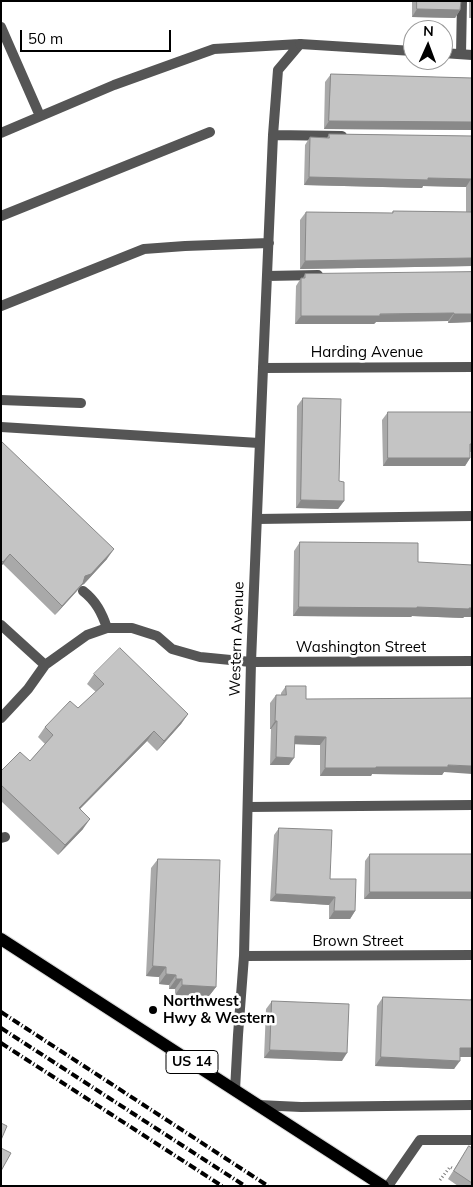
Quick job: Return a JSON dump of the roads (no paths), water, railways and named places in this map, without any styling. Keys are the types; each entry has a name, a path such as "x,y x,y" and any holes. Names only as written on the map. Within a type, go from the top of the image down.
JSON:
{"main road":[{"name":"US 14","path":"1,939 383,1186"}],"street":[{"path":"461,54 462,1"},
{"path":"1,27 40,116"},
{"path":"1,133 114,85 214,49 300,44 403,50"},
{"name":"Western Avenue","path":"235,1090 244,956 251,662 273,135 278,70 300,44"},
{"path":"453,54 472,54"},
{"path":"1,216 210,132"},
{"path":"273,135 352,136"},
{"path":"1,306 144,249 269,243"},
{"path":"267,276 326,275"},
{"name":"Harding Avenue","path":"263,368 472,367"},
{"path":"1,400 81,402"},
{"path":"1,427 260,443"},
{"path":"257,519 472,516"},
{"path":"1,718 28,689 45,665 87,635 107,628 102,613 91,597 83,591"},
{"path":"1,626 45,665"},
{"name":"Washington Street","path":"107,628 132,628 157,636 172,649 200,657 251,662 472,661"},
{"path":"248,807 472,805"},
{"name":"Brown Street","path":"244,956 472,955"},
{"path":"258,1105 310,1107 472,1105"},
{"path":"388,1186 420,1140 472,1140"}],"railway":[{"path":"1,1012 268,1186"},
{"path":"1,1028 245,1186"},
{"path":"1,1043 222,1186"}],"place":[{"name":"Northwest Hwy & Western","path":"153,1010"}]}
